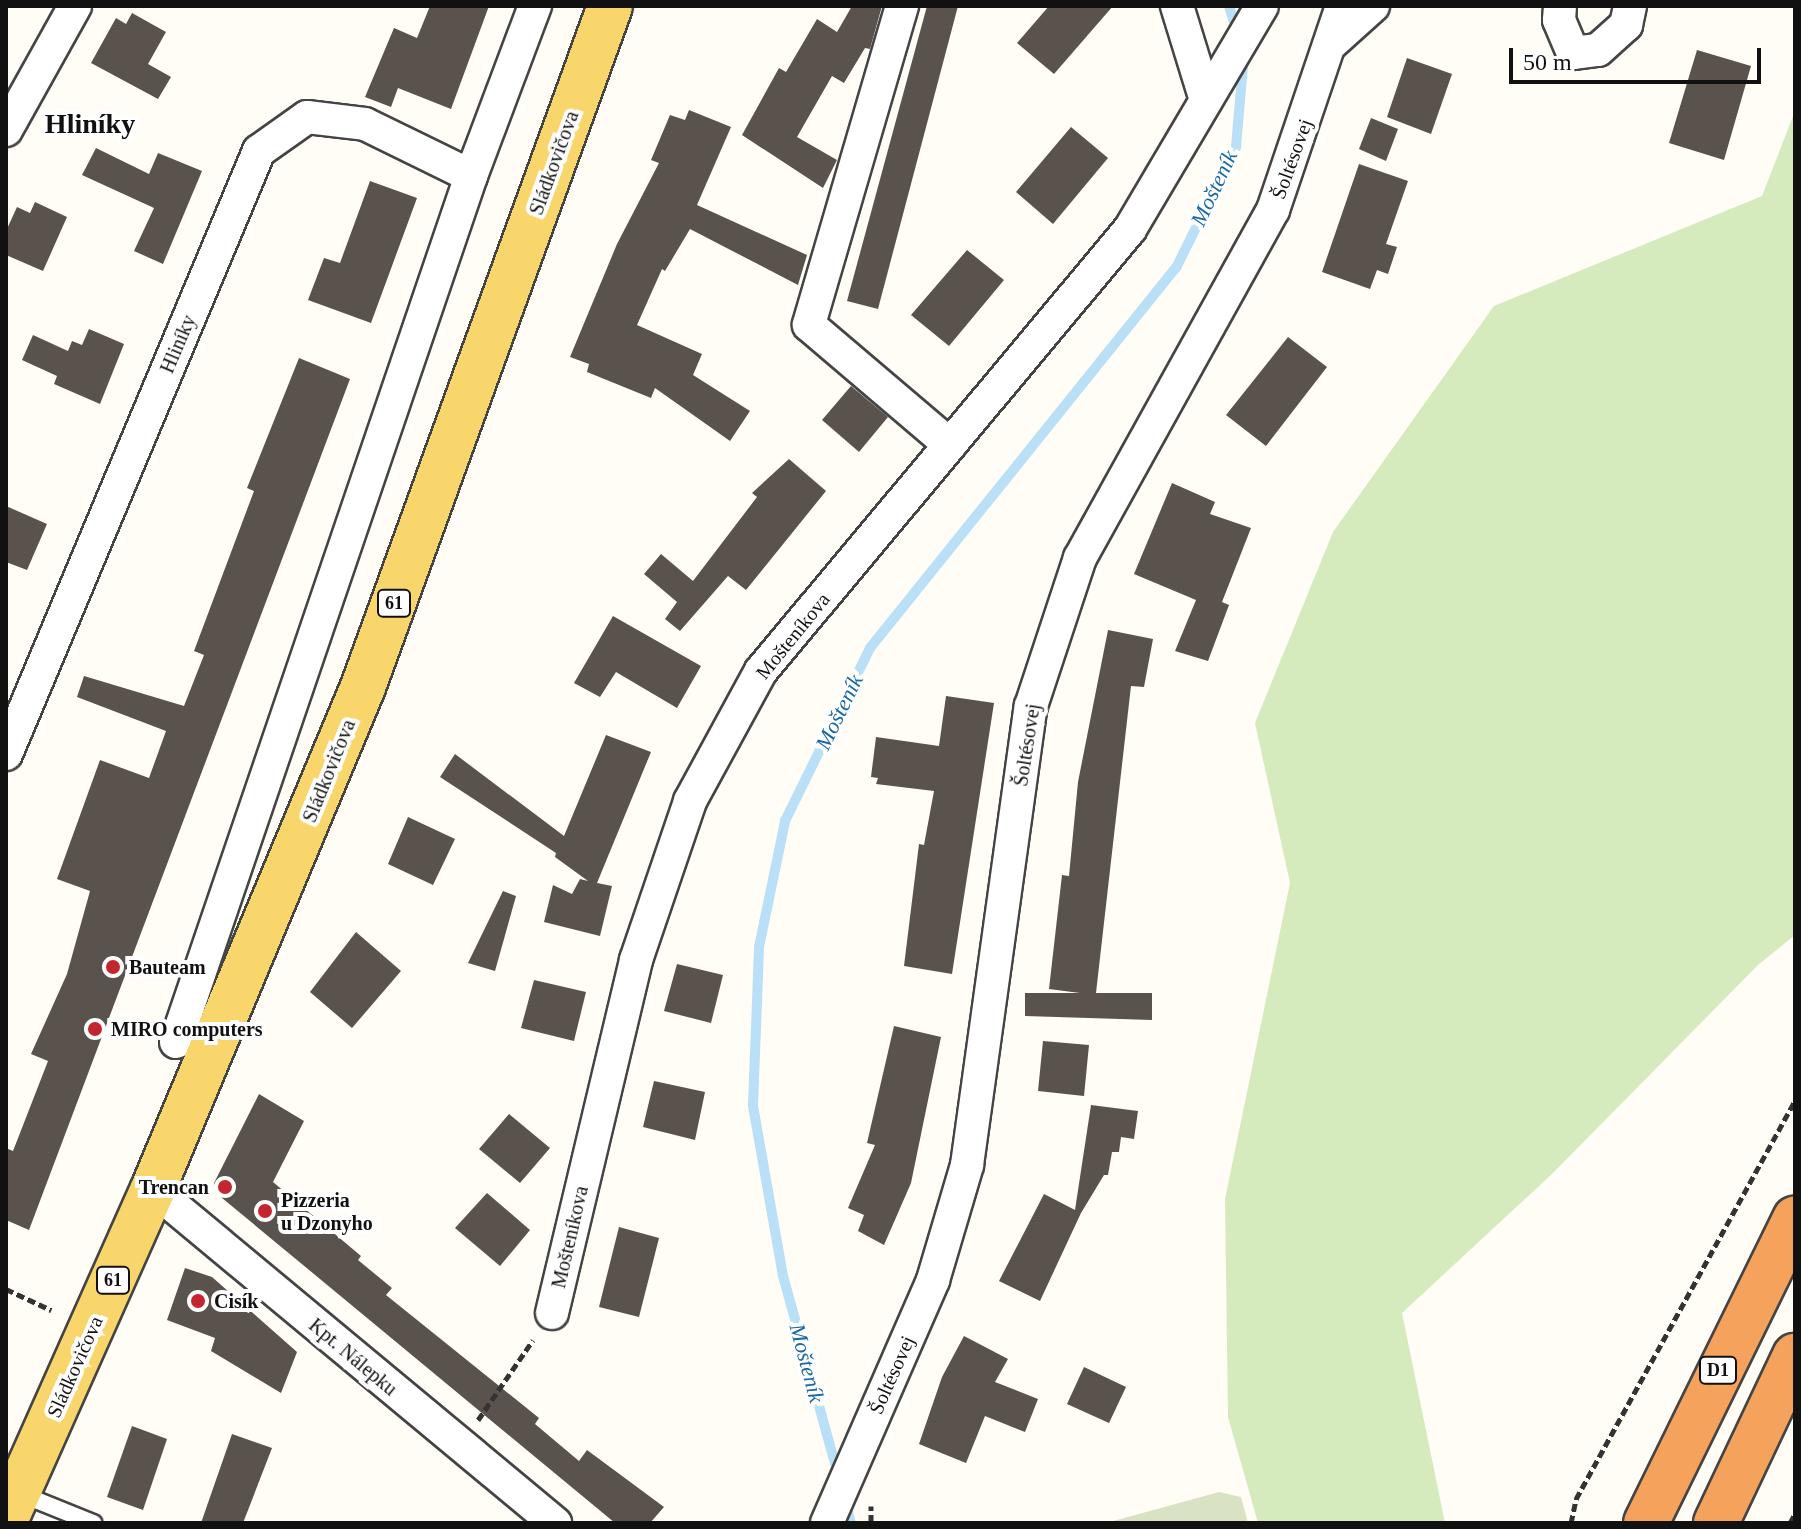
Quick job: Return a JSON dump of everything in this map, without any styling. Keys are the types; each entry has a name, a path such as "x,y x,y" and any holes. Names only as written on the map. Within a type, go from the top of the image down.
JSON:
{"highway":[{"name":"D1","path":"1646,1523 1795,1219"},
{"path":"1716,1523 1795,1356"}],"main road":[{"name":"Sládkovičova","path":"10,1501 153,1189 187,1059 363,687 610,6"}],"street":[{"path":"6,130 75,6"},
{"name":"Sládkovičova","path":"187,1059 471,176 535,6"},
{"path":"902,6 809,325 950,445"},
{"path":"1177,6 1206,100"},
{"name":"Šoltésovej","path":"829,1518 933,1280 967,1165 1031,706 1080,558 1273,210 1333,42 1342,6"},
{"path":"1333,42 1373,6"},
{"path":"1560,6 1559,20 1573,53 1598,50 1626,25 1630,6"},
{"name":"Mošteníkova","path":"552,1313 636,960 690,801 761,671 1130,229 1257,15"},
{"name":"Hliníky","path":"6,754 259,151 307,117 365,124 471,176"},
{"name":"Kpt. Nálepku","path":"153,1189 555,1523"}],"lane":[{"path":"10,1501 93,1523"}],"path":[{"path":"1571,1523 1576,1499 1795,1101"},
{"path":"6,1289 51,1310"},
{"path":"472,1429 552,1313"},
{"path":"1790,1523 1795,1514"}],"green space":[{"path":"1795,111 1795,935 1758,965 1552,1174 1402,1313 1445,1523 1258,1523 1228,1417 1225,1199 1290,883 1255,723 1333,532 1494,306 1762,196"},
{"path":"1219,1492 1241,1497 1248,1523 1106,1523"}],"building":[{"path":"430,6 489,6 451,109 398,88 391,107 365,97 394,28 417,38"},
{"path":"852,6 882,6 870,49 865,48 844,83 832,76 797,137 837,160 823,188 742,135 779,68 786,72 817,19 837,32"},
{"path":"927,6 958,6 878,309 847,301"},
{"path":"1049,6 1113,6 1054,74 1017,43"},
{"path":"132,13 166,32 148,64 171,77 158,99 91,63 116,18 126,24"},
{"path":"1697,50 1751,66 1724,160 1669,143"},
{"path":"1407,58 1452,74 1431,134 1387,117"},
{"path":"689,110 731,127 697,205 807,255 798,285 690,229 665,271 662,269 637,325 702,354 693,375 750,411 730,441 655,388 651,398 587,372 589,364 570,357 617,244 659,163 651,160 670,115 685,120"},
{"path":"1371,118 1398,129 1386,161 1359,149"},
{"path":"1071,127 1108,158 1053,224 1016,192"},
{"path":"96,148 149,174 158,153 202,171 163,264 134,251 154,208 82,175"},
{"path":"1359,164 1408,181 1386,244 1397,247 1388,274 1377,270 1370,289 1322,272"},
{"path":"370,181 417,198 371,323 308,300 324,258 340,263"},
{"path":"35,202 67,217 43,271 6,255 6,231 17,207 30,213"},
{"path":"967,250 1004,280 949,346 911,315"},
{"path":"89,329 124,344 100,404 54,384 57,376 22,360 33,335 68,351 72,341 82,345"},
{"path":"1288,337 1327,367 1266,446 1226,415"},
{"path":"299,358 350,379 29,1230 6,1220 6,1148 13,1151 48,1061 31,1054 67,974 90,891 57,879 100,760 149,778 166,731 77,697 84,676 184,706 204,655 194,651 254,491 247,488"},
{"path":"851,386 888,417 859,452 822,420"},
{"path":"789,459 826,491 746,590 728,576 680,631 665,619 677,602 644,574 661,554 693,581 757,497 752,493"},
{"path":"1172,483 1215,502 1210,514 1251,528 1222,602 1229,605 1208,661 1175,651 1196,600 1134,574"},
{"path":"6,506 47,524 27,570 6,562"},
{"path":"613,616 701,666 677,708 616,672 600,697 574,683"},
{"path":"1108,630 1153,639 1144,687 1131,686 1096,993 1152,993 1152,1020 1025,1016 1025,993 1080,993 1049,989 1062,875 1069,876 1078,782"},
{"path":"946,696 994,703 952,974 904,966 919,844 924,845 934,791 876,784 878,778 871,777 876,737 939,746"},
{"path":"606,735 651,752 597,883 612,886 600,936 544,922 553,885 572,894 580,879 588,881 555,857 556,853 440,777 455,754 564,836"},
{"path":"408,817 455,839 433,885 388,864"},
{"path":"503,891 516,896 495,971 468,963"},
{"path":"356,932 401,971 352,1028 310,992"},
{"path":"677,964 723,975 711,1023 664,1011"},
{"path":"534,980 586,992 574,1041 521,1028"},
{"path":"894,1026 941,1037 911,1183 884,1245 858,1231 864,1215 848,1208 875,1145 867,1143"},
{"path":"1043,1041 1089,1045 1084,1096 1038,1091"},
{"path":"654,1081 705,1092 695,1140 643,1127"},
{"path":"259,1094 304,1121 273,1182 361,1256 358,1260 392,1288 386,1295 539,1418 535,1424 579,1461 587,1450 664,1507 650,1523 615,1523 216,1193 214,1183"},
{"path":"1091,1105 1138,1111 1134,1139 1121,1137 1119,1152 1112,1152 1108,1175 1104,1175 1081,1213 1040,1301 999,1281 1044,1194 1075,1210"},
{"path":"509,1114 550,1148 520,1183 479,1149"},
{"path":"487,1193 530,1230 500,1266 455,1228"},
{"path":"619,1227 659,1238 639,1317 599,1307"},
{"path":"185,1268 212,1277 297,1352 281,1393 211,1351 215,1338 167,1320"},
{"path":"964,1336 1008,1359 995,1382 1038,1399 1025,1432 985,1416 966,1463 919,1444 942,1377"},
{"path":"1084,1367 1126,1387 1109,1423 1067,1404"},
{"path":"132,1426 167,1439 143,1510 107,1497"},
{"path":"232,1434 272,1448 243,1523 201,1523"}],"waterway":[{"name":"Mošteník","path":"1229,6 1238,35"},
{"name":"Mošteník","path":"839,1478 783,1276 753,1105 759,947 785,821 870,648 1176,268 1236,147 1244,54"},
{"name":"Mošteník","path":"845,1501 851,1523"}],"place":[{"name":"Bauteam","path":"113,967"},
{"name":"MIRO computers","path":"95,1029"},
{"name":"Trencan","path":"225,1187"},
{"name":"Pizzeria u Dzonyho","path":"265,1211"},
{"name":"Cisík","path":"198,1301"}],"district":[{"name":"Hliníky","path":"90,124"}]}
